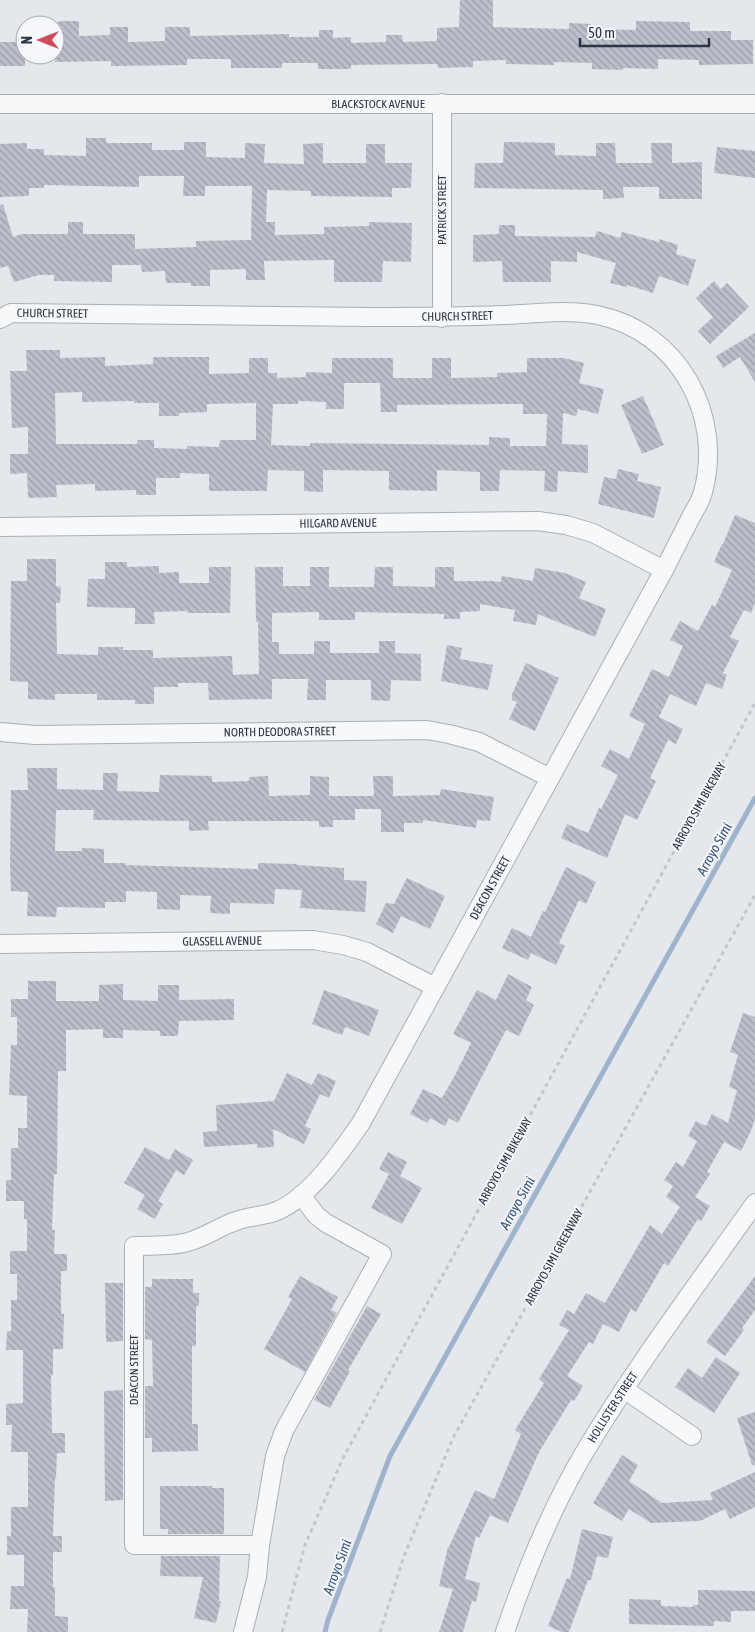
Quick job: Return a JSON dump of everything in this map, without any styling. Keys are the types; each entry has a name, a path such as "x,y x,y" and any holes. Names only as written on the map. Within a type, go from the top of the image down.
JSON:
{"street":[{"name":"PATRICK STREET","path":"442,103 442,318"},
{"name":"BLACKSTOCK AVENUE","path":"0,104 755,104"},
{"name":"CHURCH STREET","path":"0,319 11,313 442,318 571,312 598,315 620,322 658,345 680,366 692,384 701,408 707,434 708,460 702,496 664,570"},
{"name":"HILGARD AVENUE","path":"0,527 538,521 566,525 593,533 664,570"},
{"name":"DEACON STREET","path":"260,1545 134,1545 134,1246 165,1245 190,1241 237,1220 278,1211 301,1195 322,1176 342,1151 361,1123 664,570"},
{"name":"NORTH DEODORA STREET","path":"0,732 35,735 427,730 478,742 550,778"},
{"name":"GLASSELL AVENUE","path":"0,944 313,940 343,945 368,952 435,988"},
{"path":"243,1632 257,1577 260,1545 275,1456 282,1437 382,1254 326,1224 316,1215 301,1195"},
{"name":"HOLLISTER STREET","path":"505,1632 550,1518 584,1454 624,1389 755,1203"},
{"path":"624,1389 692,1436"}],"path":[{"name":"ARROYO SIMI BIKEWAY","path":"282,1632 305,1545 343,1458 755,702"},
{"name":"ARROYO SIMI GREENWAY","path":"380,1632 404,1556 453,1438 755,895"}],"building":[{"path":"460,0 493,0 493,27 569,29 569,23 591,24 591,29 636,30 636,21 690,22 690,31 731,31 731,40 753,40 753,64 699,65 699,60 658,59 658,69 623,68 623,70 592,69 592,63 554,62 554,65 506,64 506,60 473,61 473,67 438,68 437,64 351,65 351,69 318,69 318,63 282,63 282,68 231,68 231,59 187,59 187,65 111,66 111,61 65,62 65,21 79,21 79,36 110,35 110,27 128,27 128,42 165,41 165,27 190,27 190,36 289,34 289,37 319,37 319,30 333,30 333,38 351,37 351,43 386,42 386,35 402,35 403,42 437,41 437,28 459,27"},
{"path":"0,42 15,42 15,65 25,66 0,66"},
{"path":"86,138 106,138 106,143 152,143 152,150 184,150 184,142 206,142 206,157 245,158 245,143 265,144 264,163 304,164 303,144 323,143 323,163 366,163 366,144 385,144 385,163 412,163 411,188 392,188 392,197 311,196 311,191 267,190 266,222 275,222 275,235 324,234 324,227 369,226 369,222 412,223 411,262 383,261 382,282 334,282 334,260 264,261 265,280 246,280 246,269 210,270 210,286 191,286 191,283 166,283 165,271 142,272 141,265 112,265 112,282 54,281 54,275 39,275 14,282 8,266 0,268 0,205 3,204 13,237 22,234 68,234 68,222 83,222 83,234 135,234 135,249 196,247 196,241 251,240 252,186 205,186 205,196 183,196 184,176 139,176 139,187 44,185 44,188 29,188 29,196 0,197 0,144 27,143 27,149 44,149 44,155 86,156"},
{"path":"504,142 555,143 555,155 596,156 596,143 615,143 616,163 652,163 651,143 672,143 672,163 702,162 702,199 659,199 659,187 623,187 624,198 603,199 603,190 474,188 475,163 503,163"},
{"path":"717,147 755,151 755,178 714,173"},
{"path":"499,225 515,225 515,236 595,237 597,231 620,238 622,232 659,242 660,239 678,245 676,254 696,260 688,286 659,276 653,293 627,285 627,287 610,283 616,263 577,252 577,262 551,261 551,282 503,282 502,261 473,262 473,235 499,234"},
{"path":"714,281 721,289 727,283 749,307 710,344 698,331 713,317 696,298"},
{"path":"755,333 755,382 740,357 723,368 716,356"},
{"path":"26,350 60,350 60,358 105,357 105,366 153,364 153,357 209,357 209,374 249,373 249,358 268,358 268,373 277,373 277,378 306,377 306,372 332,373 332,358 393,358 393,378 432,378 432,358 451,358 451,378 497,377 497,373 527,372 527,358 564,358 584,363 579,383 604,389 598,414 578,409 576,416 563,413 562,444 588,445 588,473 558,471 557,492 544,491 545,471 500,470 499,491 480,491 480,472 437,470 437,491 389,490 389,471 323,470 323,492 304,491 304,471 268,470 267,491 209,491 209,474 180,473 180,478 156,478 156,495 136,495 136,490 95,491 95,484 56,485 57,497 28,498 27,473 10,474 10,454 28,454 28,427 12,428 10,371 27,371","holes":["344,383 380,383 381,412 397,412 397,405 523,404 523,414 547,414 546,446 510,446 510,438 489,437 489,445 310,443 310,446 271,445 273,404 298,404 298,401 326,402 326,409 344,409","82,392 82,402 134,401 134,403 159,403 159,416 179,416 179,413 207,412 207,404 256,403 256,440 220,440 219,447 187,446 187,449 154,448 154,440 137,440 137,444 56,444 55,393"]},
{"path":"643,396 664,445 642,454 621,405"},
{"path":"618,469 639,474 637,481 661,487 654,518 598,504 604,477 616,479"},
{"path":"735,515 755,523 755,603 751,613 744,610 730,637 739,641 723,673 727,675 722,689 706,683 696,706 670,694 659,717 683,729 676,744 668,740 650,778 656,781 637,820 625,814 607,858 561,838 567,824 588,833 599,808 601,809 618,775 601,766 610,749 629,759 645,724 629,716 652,669 669,677 683,646 670,640 680,621 698,631 712,605 715,607 732,570 714,562"},
{"path":"27,559 56,559 56,586 61,587 60,603 56,603 57,654 98,655 98,647 123,647 123,650 153,650 153,658 232,656 233,675 259,674 255,567 283,567 283,586 310,586 310,567 329,567 329,587 374,587 375,567 393,567 393,586 435,587 435,567 454,567 454,581 501,582 502,576 533,581 535,568 565,573 586,582 579,598 606,609 595,637 538,614 536,625 513,621 515,610 480,604 480,611 460,612 460,619 444,619 444,614 355,612 355,620 319,620 319,612 272,613 272,642 279,642 279,654 314,654 314,641 330,641 330,653 379,653 379,641 395,641 395,653 421,654 421,681 391,680 390,701 371,700 371,680 326,680 326,700 307,700 308,679 272,679 272,699 209,700 208,683 178,683 178,687 154,687 154,704 135,704 135,700 97,700 97,694 55,694 55,700 28,699 28,682 10,681 11,581 27,581"},
{"path":"105,562 127,562 127,567 159,566 159,573 179,572 179,583 209,583 209,567 231,567 230,613 154,612 155,624 135,624 135,608 87,607 88,579 105,579"},
{"path":"447,645 462,648 460,659 493,665 488,690 441,681"},
{"path":"526,663 559,678 535,731 509,719 517,702 512,700 512,694"},
{"path":"27,768 57,768 57,789 103,790 103,773 118,773 117,791 159,792 160,775 212,776 212,782 249,781 249,777 268,776 269,796 310,795 310,776 329,777 329,796 374,796 373,776 393,776 393,796 440,795 441,789 494,797 490,821 477,820 476,828 423,820 423,823 404,823 404,832 381,832 381,809 355,809 355,820 333,820 333,827 319,827 319,821 208,821 209,830 189,831 189,821 93,820 94,810 58,810 56,811 55,851 82,851 82,848 104,849 104,863 126,863 126,865 258,869 258,863 344,868 344,880 367,881 365,912 300,908 302,890 275,889 274,904 230,903 230,914 210,913 211,896 180,895 180,910 157,909 157,892 126,891 126,902 105,902 105,908 57,907 56,917 27,916 28,892 11,891 10,864 11,790 28,790"},
{"path":"566,867 596,882 586,904 579,900 559,943 565,946 556,965 531,953 528,960 502,948 512,928 531,937"},
{"path":"407,878 445,896 430,929 401,916 393,933 376,924 386,903 394,904"},
{"path":"508,974 532,987 526,1000 534,1005 519,1036 506,1030 458,1123 449,1118 445,1126 430,1118 428,1123 410,1114 423,1089 442,1098 471,1043 453,1034 477,990 496,1000"},
{"path":"28,981 56,981 56,1001 99,1001 99,985 123,984 123,1000 158,1001 158,985 179,985 179,1000 234,999 234,1020 179,1021 178,1036 160,1036 160,1031 123,1030 123,1038 103,1038 103,1029 66,1030 66,1071 58,1071 57,1174 54,1174 52,1230 55,1230 54,1254 67,1254 67,1271 61,1271 61,1314 64,1314 63,1349 53,1349 53,1375 51,1375 52,1433 65,1433 65,1453 57,1453 55,1478 53,1536 62,1536 62,1552 53,1552 53,1587 55,1587 55,1616 68,1617 68,1632 27,1632 28,1609 10,1609 11,1586 24,1586 24,1555 7,1555 7,1536 11,1536 11,1507 28,1507 28,1452 11,1452 12,1425 6,1425 6,1404 23,1403 23,1350 6,1350 7,1331 11,1331 11,1300 17,1300 17,1274 10,1274 10,1251 27,1251 27,1219 24,1219 24,1201 6,1201 6,1180 11,1180 11,1148 18,1148 18,1128 27,1128 27,1096 9,1095 11,1045 17,1045 17,1017 11,1017 11,999 28,999"},
{"path":"324,990 379,1010 369,1036 345,1027 342,1035 312,1024"},
{"path":"743,1013 755,1017 755,1119 751,1131 741,1151 724,1142 707,1172 710,1174 695,1197 710,1206 701,1221 698,1219 668,1266 664,1263 636,1312 631,1309 619,1332 603,1324 593,1344 589,1342 567,1376 583,1386 574,1401 571,1400 539,1452 508,1523 490,1515 479,1538 476,1536 465,1579 480,1583 476,1602 472,1601 463,1632 439,1632 453,1589 439,1586 448,1547 475,1490 494,1499 521,1434 515,1430 544,1383 539,1379 569,1330 559,1325 567,1310 574,1314 586,1293 605,1303 650,1225 662,1234 680,1207 666,1197 673,1186 664,1180 676,1162 683,1167 697,1141 688,1136 696,1121 706,1126 712,1114 728,1123 737,1090 729,1087 738,1055 730,1052"},
{"path":"287,1073 312,1085 318,1073 336,1081 329,1098 320,1094 305,1126 311,1129 304,1144 273,1129 274,1147 257,1148 257,1144 204,1147 203,1132 217,1131 216,1105 274,1101"},
{"path":"145,1147 169,1160 175,1149 193,1160 184,1175 176,1170 158,1201 163,1204 155,1219 137,1209 145,1195 124,1183"},
{"path":"388,1152 407,1162 400,1176 422,1188 402,1224 371,1208 389,1174 379,1169"},
{"path":"300,1276 338,1297 331,1310 337,1313 305,1372 264,1349 292,1299 288,1297"},
{"path":"755,1276 755,1310 742,1328 744,1330 725,1356 706,1342"},
{"path":"152,1279 193,1279 193,1293 199,1293 199,1306 196,1306 196,1346 192,1346 192,1424 198,1424 198,1451 152,1452 152,1438 145,1438 145,1386 153,1386 152,1340 145,1339 145,1287 152,1287"},
{"path":"105,1283 123,1283 123,1341 106,1342"},
{"path":"367,1306 381,1314 348,1370 350,1371 330,1408 314,1400"},
{"path":"716,1357 740,1373 714,1413 675,1387 688,1368 702,1378"},
{"path":"123,1390 123,1500 105,1501 104,1391"},
{"path":"755,1412 755,1465 752,1465 737,1418"},
{"path":"622,1455 638,1465 629,1481 662,1503 713,1500 710,1493 755,1472 755,1507 730,1519 725,1509 700,1521 651,1523 629,1509 622,1521 593,1503"},
{"path":"160,1486 212,1486 212,1488 224,1488 224,1534 168,1534 168,1529 160,1529"},
{"path":"582,1529 613,1537 608,1558 597,1556 591,1580 588,1580 569,1632 562,1632 548,1626 567,1578 570,1579"},
{"path":"161,1556 220,1556 219,1601 221,1601 216,1623 194,1618 203,1577 160,1576"},
{"path":"698,1590 755,1591 755,1611 731,1611 731,1622 714,1621 714,1626 629,1624 629,1599 661,1600 661,1606 693,1607 693,1605 698,1605"}],"waterway":[{"name":"Arroyo Simi","path":"325,1632 390,1456 755,798"}]}
